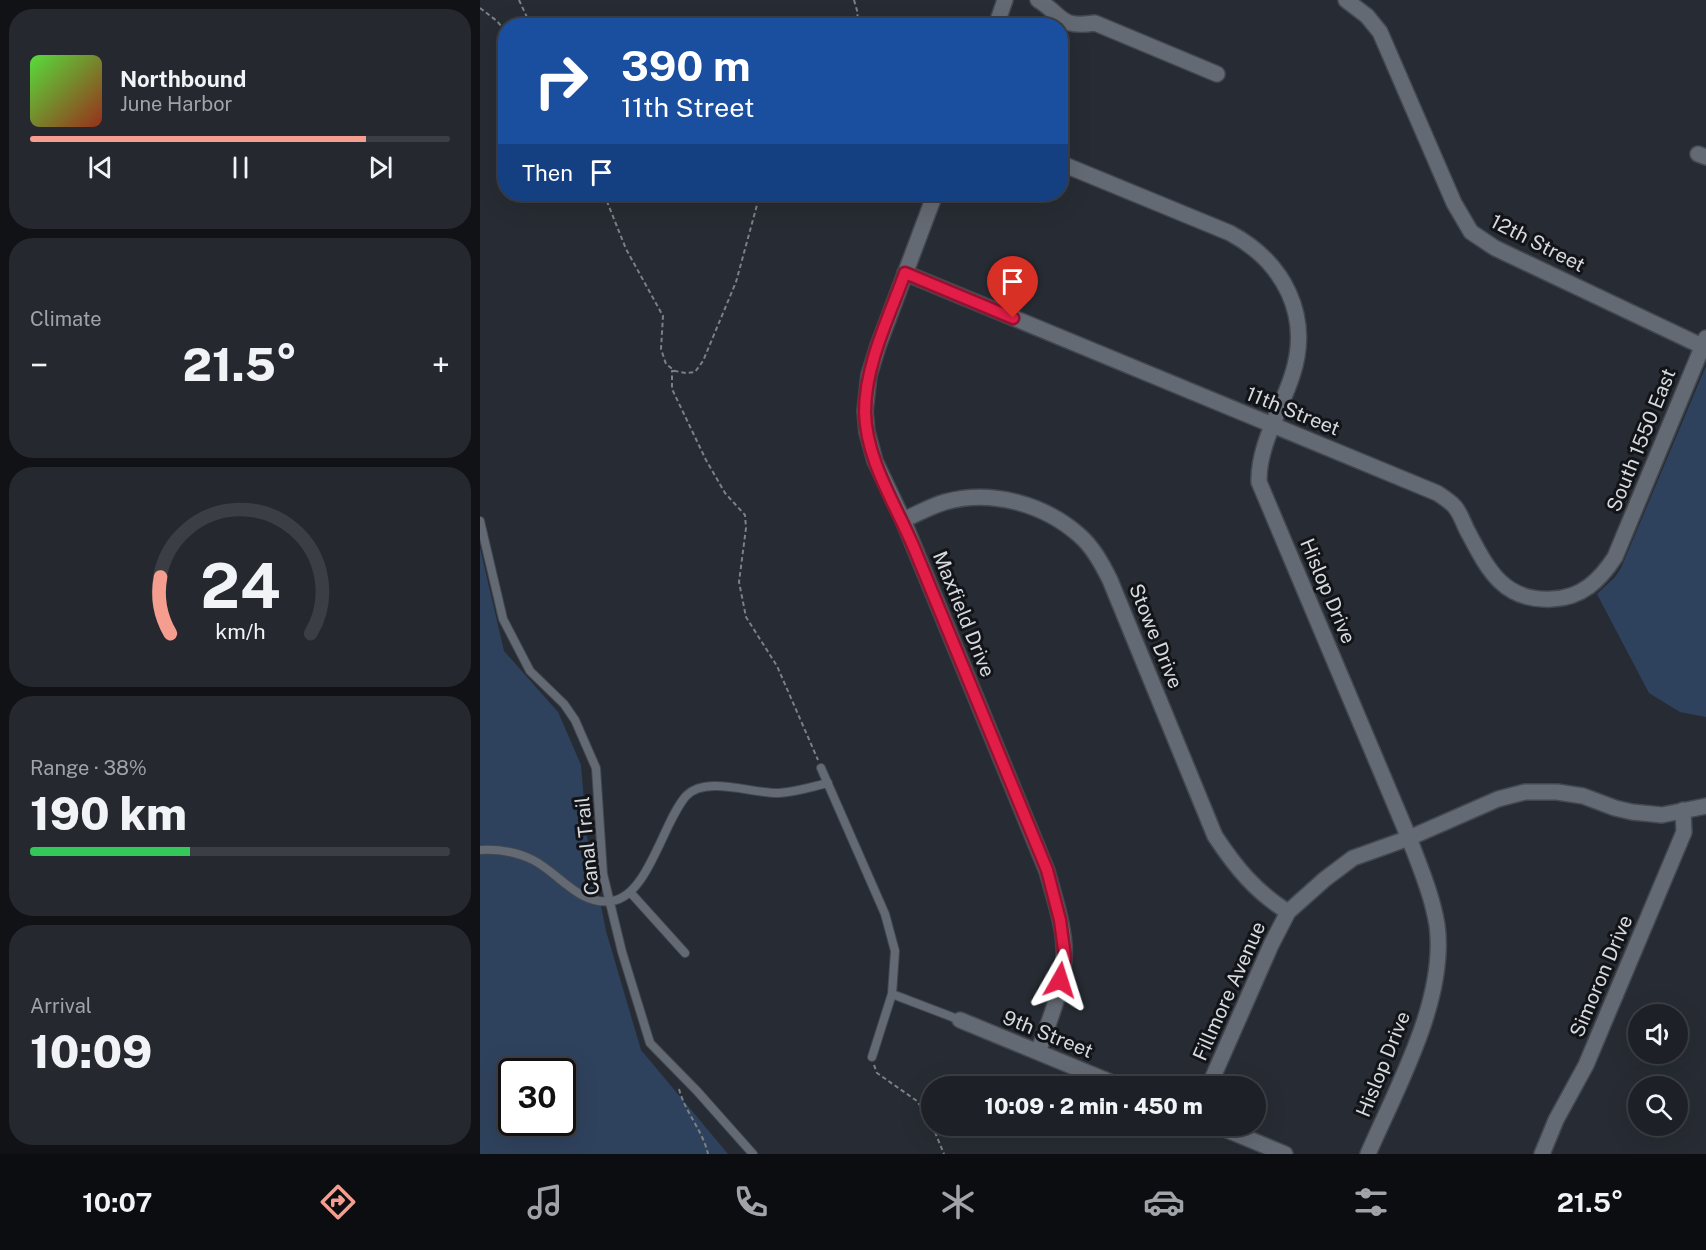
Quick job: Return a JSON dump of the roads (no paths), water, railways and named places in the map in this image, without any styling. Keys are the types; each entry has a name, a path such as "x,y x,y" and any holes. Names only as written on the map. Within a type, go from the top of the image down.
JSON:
{"street":[{"path":"999,18 1005,0"},
{"path":"1038,0 1062,18"},
{"name":"12th Street","path":"1346,0 1367,16 1380,32 1454,203 1471,232 1496,248 1705,344"},
{"path":"1068,23 1077,25 1095,22 1217,74"},
{"name":"Hislop Drive","path":"1068,166 1247,242 1270,263 1281,277 1295,310 1299,342 1293,375 1262,455 1259,482 1409,838 1427,885 1437,926 1438,962 1433,992 1422,1030 1368,1154"},
{"name":"Maxfield Drive","path":"932,201 869,375 865,411 867,432 875,461 903,520 1047,870 1060,920 1065,957 1056,1002 1038,1052"},
{"name":"11th Street","path":"905,273 1437,493 1456,507 1485,565 1498,582 1517,594 1542,600 1562,599 1582,591 1602,577 1616,557"},
{"name":"South 1550 East","path":"1616,557 1705,344"},
{"name":"Stowe Drive","path":"903,520 944,502 991,498 1034,507 1052,515 1080,536 1100,562 1110,580 1215,836 1235,867 1268,899 1288,912"},
{"name":"Fillmore Avenue","path":"1213,1076 1271,945 1288,912 1353,858 1409,838 1498,799 1525,792 1566,793 1583,796 1614,808 1662,815 1706,806"},
{"name":"Simoron Drive","path":"1542,1154 1556,1120 1586,1065 1684,832 1683,810"},
{"name":"9th Street","path":"960,1020 1096,1076"},
{"path":"1242,1136 1285,1154"}],"lane":[{"name":"Canal Trail","path":"480,521 503,619 530,671 564,704 575,720 596,768 603,874 622,952 650,1043 697,1091 753,1154"},
{"path":"821,768 885,914 895,951 892,994 872,1057"},
{"path":"480,850 511,852 534,860 583,896 597,901 622,899 645,871 687,796 698,788 714,786 776,793 793,792 828,783"},
{"path":"630,892 685,953"},
{"path":"892,994 960,1020"}]}
